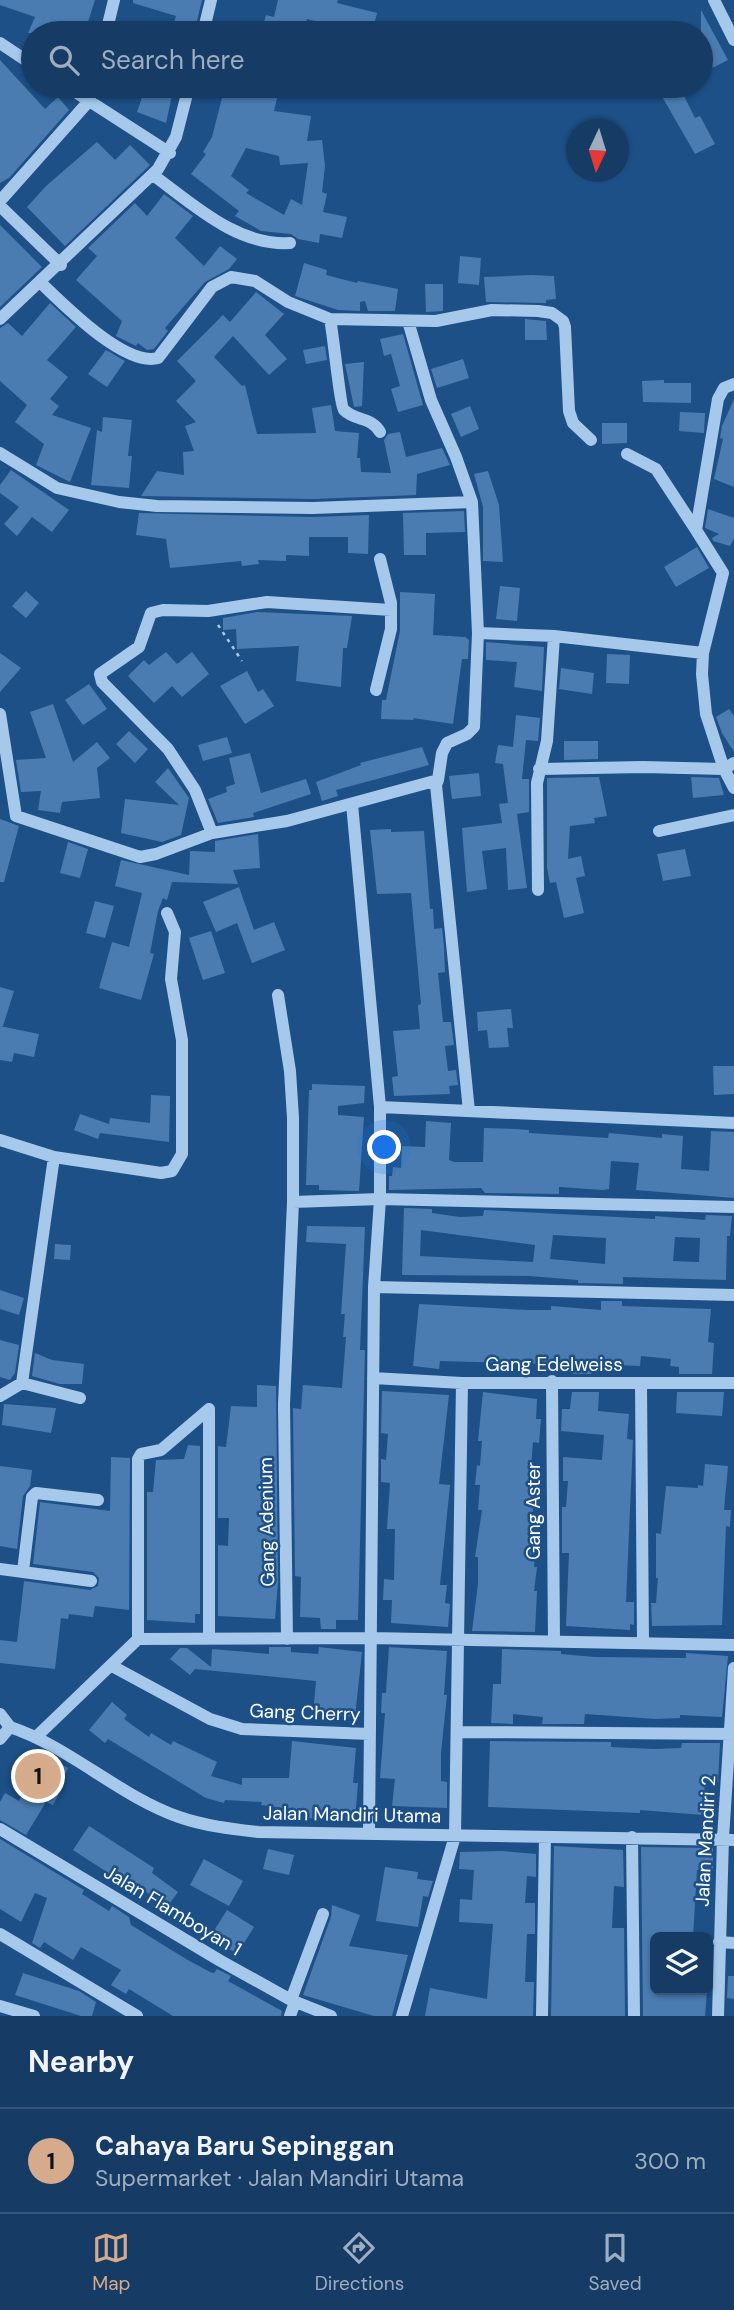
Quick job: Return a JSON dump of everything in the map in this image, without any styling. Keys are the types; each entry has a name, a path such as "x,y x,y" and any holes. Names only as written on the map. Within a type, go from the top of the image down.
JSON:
{"street":[{"path":"109,21 114,0"},
{"path":"206,21 211,0"},
{"path":"714,0 734,40"},
{"path":"0,43 21,57"},
{"path":"84,98 170,153"},
{"path":"61,265 0,204 90,98"},
{"path":"0,319 61,265 153,175 170,153 186,98"},
{"path":"153,175 207,215 235,231 256,241 290,243"},
{"path":"41,283 89,329 136,357 147,360 158,358 212,288 231,277 255,281 288,302 330,319 444,320 492,310 538,310 560,317 565,327 569,411 573,423 591,440"},
{"path":"330,319 339,401 344,410 373,422 380,432"},
{"path":"408,321 431,400 472,502 478,633 474,727 467,734 447,743 442,753 437,798 469,1111"},
{"path":"696,530 718,399 724,388 734,384"},
{"path":"0,453 57,488 119,502 196,508 300,508 472,502"},
{"path":"627,454 656,470 723,573 703,653 703,695 729,766 734,788"},
{"path":"376,690 391,629 391,611 380,559"},
{"path":"212,833 195,790 168,749 102,682 100,674 139,647 151,613 163,610 208,611 267,602 391,611"},
{"path":"478,633 554,636 703,653"},
{"path":"538,890 539,769 547,741 554,636"},
{"path":"0,714 7,742 13,810 21,819 140,856 166,851 212,833 286,821 438,780"},
{"path":"539,769 729,766"},
{"path":"352,804 380,1107 380,1199 374,1287 370,1734"},
{"path":"659,831 734,815"},
{"path":"0,1139 54,1157 161,1173 172,1171 178,1164 182,1154 182,1040 171,979 175,932 167,913"},
{"name":"Gang Adenium","path":"278,995 291,1083 293,1202 284,1404 287,1639"},
{"path":"380,1107 734,1123"},
{"path":"22,1383 54,1157"},
{"path":"293,1202 380,1199 734,1208"},
{"path":"374,1287 734,1295"},
{"name":"Gang Edelweiss","path":"373,1378 462,1382 734,1383"},
{"name":"Gang Aster","path":"552,1381 554,1641"},
{"path":"402,2016 455,1836 459,1732 462,1382"},
{"path":"0,1396 22,1383 80,1398"},
{"path":"641,1384 643,1643"},
{"path":"37,1736 138,1639 138,1459 141,1454 161,1450 209,1409 209,1638"},
{"path":"23,1571 32,1497 36,1493 97,1500"},
{"path":"0,1569 91,1581"},
{"path":"138,1639 371,1638 734,1645"},
{"name":"Gang Cherry","path":"112,1666 210,1719 242,1729 370,1734 369,1833"},
{"name":"Jalan Mandiri 2","path":"718,2016 719,1942 728,1839 734,1668"},
{"path":"0,1714 10,1727 0,1739"},
{"name":"Jalan Mandiri Utama","path":"10,1727 37,1736 117,1786 179,1817 217,1827 258,1832 728,1839"},
{"path":"459,1732 732,1734"},
{"name":"Jalan Flamboyan 1","path":"0,1829 293,2001 331,2016"},
{"path":"541,2016 545,1837"},
{"path":"632,1837 634,2016"},
{"path":"290,2016 323,1913"},
{"path":"0,1934 137,2016"},
{"path":"719,1942 734,1944"},
{"path":"0,2006 34,2016"}],"path":[{"path":"208,611 242,661"}],"building":[{"path":"0,0 95,0 88,21 33,21 35,17 0,5"},
{"path":"133,0 202,0 197,21 175,21 176,16 133,3"},
{"path":"278,0 338,0 337,3 377,13 375,21 264,21 266,15 274,17"},
{"path":"701,10 707,21 701,21"},
{"path":"713,32 728,60 713,68"},
{"path":"0,60 21,83 21,98 35,98 45,109 59,98 69,110 9,178 0,183"},
{"path":"142,98 171,98 166,123 137,112"},
{"path":"222,98 277,98 274,111 311,116 307,141 322,140 325,166 322,192 327,194 323,212 347,217 342,238 320,234 319,243 298,239 291,234 261,231 235,216 239,211 191,174 206,154 203,152 212,137","holes":["246,148 279,156 280,165 308,163 302,205 291,199 284,215 246,193 249,190 231,176"]},
{"path":"663,98 685,98 695,118 700,116 715,144 695,154"},
{"path":"97,142 115,160 130,145 150,165 65,246 27,207 46,186"},
{"path":"164,194 193,216 175,238 204,266 220,246 237,259 229,269 205,282 165,328 168,331 154,349 147,350 138,343 136,346 116,336 122,321 76,280 97,256 88,248 135,203 147,216"},
{"path":"0,225 42,267 0,307"},
{"path":"460,256 481,258 479,285 458,283"},
{"path":"304,263 327,270 326,275 398,289 395,311 368,311 365,301 360,302 360,311 338,310 295,296"},
{"path":"554,276 556,299 546,300 546,303 486,302 484,277"},
{"path":"425,284 443,284 443,311 426,312"},
{"path":"256,292 284,314 265,335 287,359 269,375 233,336 214,357 242,386 245,385 257,434 316,433 312,408 331,405 335,431 359,433 357,458 360,458 361,472 391,473 384,440 388,434 400,432 406,457 442,448 450,465 417,474 416,495 313,499 141,496 157,471 184,475 183,452 194,451 185,426 196,422 176,401 196,381 177,361 223,315 230,322"},
{"path":"50,303 76,327 47,360 68,377 50,399 59,406 52,415 91,428 70,482 36,465 44,444 15,422 27,405 0,381 0,328 8,323 22,336"},
{"path":"525,319 546,321 547,340 525,340"},
{"path":"403,334 423,405 398,412 391,389 400,386 391,354 384,356 380,339"},
{"path":"325,346 327,360 306,364 303,350"},
{"path":"106,350 125,361 107,387 88,374"},
{"path":"463,359 469,378 437,388 431,369"},
{"path":"364,362 362,406 354,407 345,364"},
{"path":"664,380 664,383 691,383 691,403 643,402 642,381"},
{"path":"734,399 734,487 714,479 723,439 720,438 722,426"},
{"path":"470,406 479,429 461,437 451,414"},
{"path":"680,412 705,413 704,433 679,431"},
{"path":"103,417 132,420 128,456 132,456 129,488 91,485 97,430 102,432"},
{"path":"602,423 627,423 627,443 602,444"},
{"path":"11,470 69,510 52,532 32,517 17,536 4,524 19,507 0,493 0,485"},
{"path":"488,471 499,505 503,562 483,561 483,507 474,474"},
{"path":"708,509 734,518 734,538 730,546 713,541 712,538 719,534 705,528"},
{"path":"464,511 465,532 426,533 426,555 404,555 403,513"},
{"path":"139,513 313,517 369,515 368,554 348,553 348,537 309,537 309,556 286,555 286,561 258,560 259,564 242,566 241,561 170,568 166,539 136,535"},
{"path":"697,547 709,568 676,587 664,567"},
{"path":"500,586 520,588 517,621 496,619"},
{"path":"26,591 39,603 26,618 12,606"},
{"path":"400,592 435,594 433,635 465,637 469,640 468,659 462,659 453,724 413,718 414,720 381,719 382,700 386,700 400,631"},
{"path":"257,612 352,616 347,648 343,648 341,687 296,681 299,646 237,649 236,629 223,630 223,618"},
{"path":"486,642 544,647 542,691 514,687 517,662 486,660"},
{"path":"166,652 177,664 192,652 209,674 182,697 172,686 154,703 128,676 144,660 149,665"},
{"path":"0,653 21,668 0,692"},
{"path":"607,654 630,655 629,684 606,683"},
{"path":"561,668 594,673 592,694 559,689"},
{"path":"247,671 258,692 263,689 274,706 245,724 220,686"},
{"path":"89,684 107,709 83,725 65,700"},
{"path":"53,704 73,762 97,742 110,758 97,768 100,798 62,802 60,813 38,810 41,791 21,792 16,760 46,758 30,712"},
{"path":"729,709 734,716 734,752 716,717"},
{"path":"516,715 540,718 538,741 526,740 522,779 529,779 529,812 517,814 527,888 508,890 506,848 482,851 487,889 467,892 462,828 502,823 499,804 508,803 503,764 495,763 498,745 513,747"},
{"path":"129,731 148,749 135,763 116,744"},
{"path":"227,737 232,753 203,761 198,745"},
{"path":"564,741 598,741 598,759 564,760"},
{"path":"422,747 429,765 336,790 338,796 322,801 316,782 361,765 360,763"},
{"path":"250,753 261,793 306,779 311,794 253,813 254,817 218,823 208,799 227,792 226,787 235,784 229,758"},
{"path":"168,768 189,798 181,835 162,842 121,833 125,799 179,805 155,782"},
{"path":"479,773 481,796 452,799 449,776"},
{"path":"599,777 607,816 594,818 595,823 570,826 568,859 581,856 585,876 576,878 584,913 564,918 556,882 550,883 547,868 547,778"},
{"path":"691,777 719,778 724,795 693,798"},
{"path":"0,819 19,826 4,882 0,882"},
{"path":"391,829 391,832 424,831 430,909 433,909 434,929 442,928 444,947 445,972 438,973 443,1022 451,1022 454,1045 445,1046 448,1071 456,1070 458,1085 449,1086 450,1094 394,1096 392,1077 398,1076 393,1031 420,1029 418,1005 421,1004 411,893 377,894 370,830"},
{"path":"258,834 260,868 233,870 238,884 172,882 167,900 163,898 158,911 150,953 154,954 141,1000 99,988 112,942 129,947 142,893 115,886 121,860 189,875 190,851 215,852 215,841"},
{"path":"68,842 88,849 80,878 60,873"},
{"path":"685,849 691,876 663,881 657,854"},
{"path":"239,887 254,930 274,922 285,950 252,963 237,923 216,932 203,902"},
{"path":"95,901 114,906 105,938 86,933"},
{"path":"211,931 225,973 203,980 189,938"},
{"path":"0,987 14,991 3,1026 0,1026"},
{"path":"511,1009 513,1028 507,1028 509,1047 489,1048 487,1030 478,1031 477,1012"},
{"path":"0,1026 39,1034 34,1057 14,1053 12,1062 0,1060"},
{"path":"713,1066 734,1066 734,1094 714,1095"},
{"path":"312,1084 365,1086 364,1103 338,1106 338,1115 364,1117 359,1191 319,1190 319,1185 306,1185 309,1090 312,1090"},
{"path":"151,1095 170,1096 169,1142 100,1133 98,1139 74,1130 80,1114 109,1124 110,1118 150,1123"},
{"path":"426,1121 451,1123 449,1160 454,1162 483,1162 484,1128 608,1138 609,1133 662,1138 662,1134 683,1136 681,1169 709,1171 711,1131 734,1132 734,1198 636,1190 639,1163 611,1161 609,1189 603,1190 559,1187 559,1194 485,1193 481,1188 389,1190 389,1176 392,1176 393,1167 401,1168 402,1146 425,1147"},
{"path":"404,1208 432,1209 432,1213 460,1217 483,1216 484,1210 655,1219 655,1216 705,1220 706,1215 732,1216 730,1236 727,1236 726,1280 623,1277 623,1284 578,1283 578,1280 530,1276 402,1275","holes":["421,1230 535,1245 533,1262 420,1256","553,1235 606,1238 605,1264 550,1259","675,1237 700,1238 699,1262 673,1261"]},
{"path":"307,1226 365,1227 360,1350 365,1350 358,1620 336,1620 336,1629 321,1629 320,1618 300,1617 301,1577 295,1576 293,1408 301,1409 303,1385 342,1388 346,1337 343,1337 345,1314 341,1314 346,1244 306,1242"},
{"path":"55,1244 71,1245 70,1260 54,1259"},
{"path":"0,1290 24,1298 19,1315 0,1309"},
{"path":"601,1301 622,1301 622,1306 711,1309 708,1342 714,1343 712,1374 679,1374 679,1367 670,1366 671,1359 641,1356 640,1366 592,1364 591,1374 573,1374 573,1365 440,1361 439,1369 413,1366 419,1304 528,1310 551,1310 551,1306 601,1310"},
{"path":"0,1340 19,1345 15,1373 10,1380 0,1377"},
{"path":"35,1353 52,1360 84,1364 82,1384 60,1384 32,1376"},
{"path":"257,1385 276,1386 278,1582 275,1619 218,1616 218,1545 228,1546 229,1518 218,1518 218,1446 226,1447 231,1406 257,1407"},
{"path":"382,1391 449,1395 439,1484 450,1485 440,1585 447,1585 445,1603 450,1604 448,1627 391,1623 392,1600 383,1600 384,1579 394,1580 395,1529 387,1529 390,1483 381,1482 381,1459 386,1460 388,1434 381,1433"},
{"path":"483,1392 537,1399 536,1419 541,1419 539,1443 533,1442 531,1469 541,1470 540,1489 535,1489 532,1519 538,1520 534,1567 537,1567 534,1591 537,1591 535,1632 472,1631 478,1584 478,1557 475,1557 482,1510 478,1510 480,1485 475,1485 477,1465 480,1466 482,1441 478,1441"},
{"path":"572,1392 599,1392 598,1411 629,1414 627,1439 633,1440 626,1602 634,1602 634,1625 630,1624 630,1630 566,1626 569,1553 562,1553 562,1507 566,1507 568,1481 563,1481 563,1457 602,1460 604,1435 561,1431 562,1409 570,1409"},
{"path":"677,1392 724,1392 722,1416 676,1413"},
{"path":"4,1404 56,1408 51,1433 2,1425"},
{"path":"188,1445 200,1446 200,1614 195,1614 195,1623 147,1620 147,1492 153,1492 156,1460 184,1459"},
{"path":"111,1457 130,1458 129,1610 95,1606 93,1617 69,1614 68,1619 61,1618 55,1669 0,1663 0,1640 17,1642 24,1581 90,1590 98,1586 99,1578 93,1572 33,1564 40,1502 110,1511"},
{"path":"705,1464 728,1466 724,1510 731,1510 730,1527 726,1526 722,1625 652,1626 651,1603 656,1603 658,1578 656,1533 661,1534 666,1486 703,1486"},
{"path":"0,1466 32,1470 30,1486 23,1496 17,1549 0,1546"},
{"path":"269,1647 291,1647 291,1652 318,1654 319,1647 362,1652 355,1717 313,1715 316,1681 195,1669 190,1675 170,1659 180,1648 187,1648 211,1667 212,1649 269,1654"},
{"path":"389,1647 447,1651 441,1781 447,1782 447,1808 392,1806 395,1779 380,1778 385,1713 381,1713 382,1693 386,1693"},
{"path":"502,1649 561,1651 561,1654 595,1657 686,1658 686,1653 728,1656 722,1717 680,1715 680,1718 656,1719 585,1714 584,1724 542,1724 543,1717 513,1714 513,1724 491,1723 493,1684 501,1684"},
{"path":"112,1702 127,1715 124,1719 149,1737 151,1733 171,1745 173,1741 217,1762 211,1776 242,1785 242,1778 289,1778 292,1741 356,1748 353,1783 358,1783 355,1821 306,1818 306,1813 283,1811 284,1808 261,1805 262,1802 225,1800 224,1803 206,1798 108,1739 105,1743 89,1730"},
{"path":"490,1741 611,1742 611,1747 653,1749 681,1748 682,1743 720,1743 718,1782 705,1781 703,1815 640,1810 640,1813 488,1807"},
{"path":"47,1757 68,1768 60,1784 63,1786 53,1805 46,1802 26,1835 0,1820 0,1802 5,1793 19,1801 34,1771 39,1774"},
{"path":"89,1826 154,1868 152,1873 178,1892 167,1907 142,1889 139,1893 73,1850"},
{"path":"0,1839 84,1890 82,1894 109,1911 112,1906 129,1917 131,1925 186,1959 210,1972 214,1973 217,1969 231,1976 228,1981 282,2011 281,2016 173,2016 129,1989 126,1994 111,1985 121,1970 81,1947 73,1960 44,1942 40,1948 32,1943 47,1898 35,1893 21,1922 0,1909"},
{"path":"554,1846 623,1850 624,1887 614,1886 612,1928 624,1928 625,2016 551,2016"},
{"path":"641,1847 713,1848 713,1871 697,1870 693,1932 650,1932 650,1995 707,1995 705,2016 643,2016"},
{"path":"268,1849 294,1855 289,1875 263,1869"},
{"path":"502,1851 536,1854 536,1877 527,1876 525,1903 535,1903 535,1934 527,1934 525,1982 534,1982 533,2016 425,2016 430,1988 487,1999 493,1924 459,1922 460,1899 472,1900 474,1870 459,1869 460,1852"},
{"path":"204,1859 243,1881 229,1906 190,1885"},
{"path":"385,1867 418,1872 417,1879 433,1881 428,1897 423,1896 418,1927 376,1921"},
{"path":"332,1905 360,1915 349,1946 408,1955 392,2016 374,2016 303,1995 331,1917"},
{"path":"227,1910 254,1927 237,1954 210,1937"},
{"path":"23,1973 79,1991 96,2002 92,2016 81,2016 15,1995"},
{"path":"728,1976 734,1976 734,1999 727,1998"}],"place":[{"name":"Cahaya Baru Sepinggan","path":"38,1776"}]}
